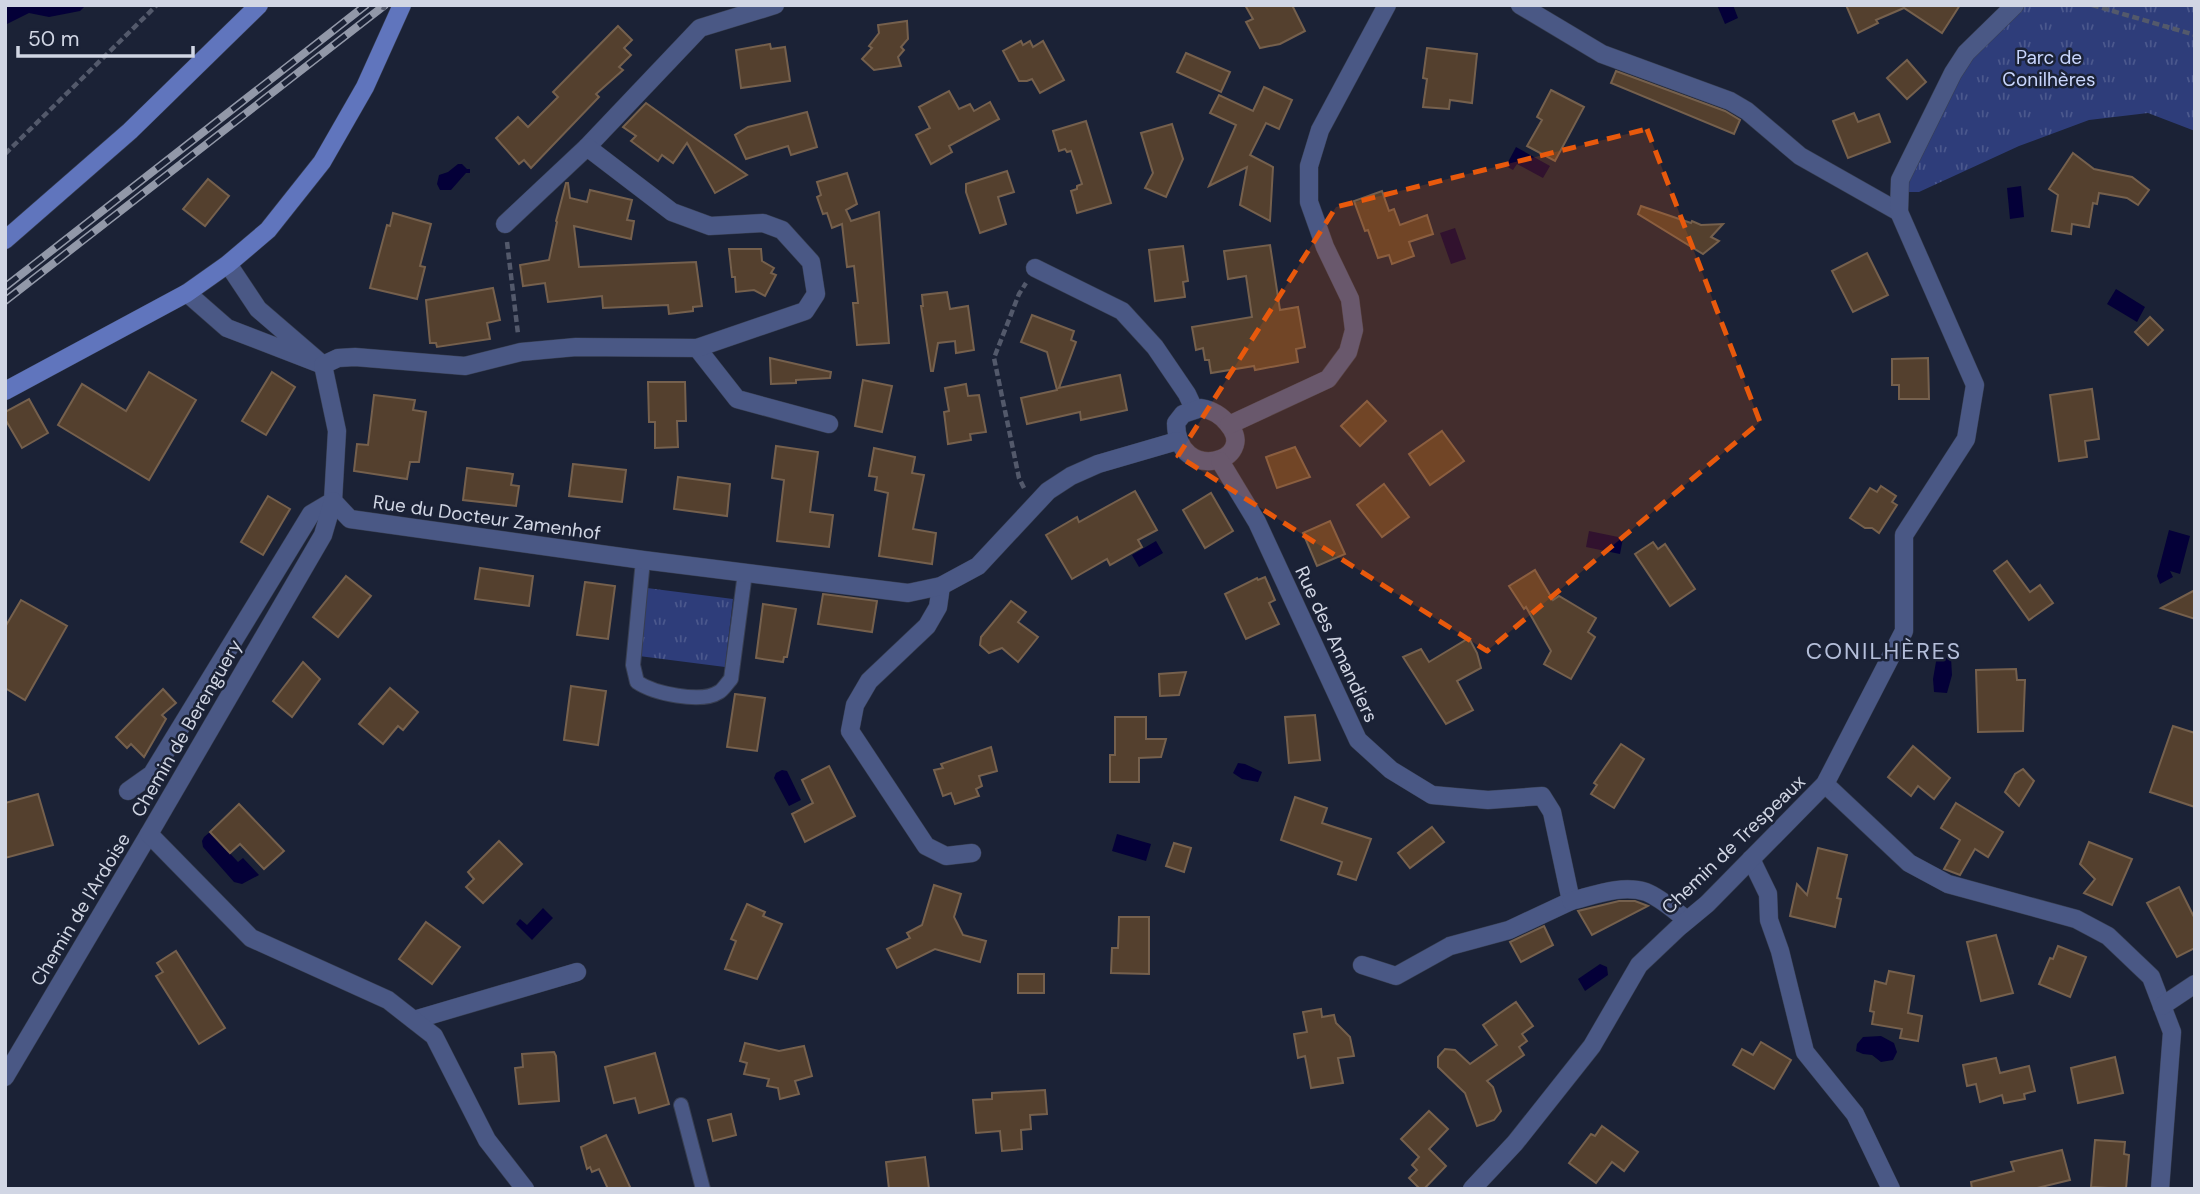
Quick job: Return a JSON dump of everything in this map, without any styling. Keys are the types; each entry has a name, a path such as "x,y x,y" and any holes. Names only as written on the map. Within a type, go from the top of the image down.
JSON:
{"main road":[{"path":"5,240 130,131 259,5"},
{"path":"5,391 187,293 228,264 268,230 322,162 365,87 402,5"}],"street":[{"path":"505,224 587,147 700,28 775,5"},
{"path":"1229,425 1328,379 1348,352 1354,330 1350,299 1325,247 1309,202 1309,166 1320,130 1387,5"},
{"path":"1520,5 1602,54 1730,101 1747,111 1800,156 1899,212"},
{"name":"Chemin de Trespeaux","path":"1472,1189 1515,1143 1592,1046 1639,965 1707,904 1825,784 1904,631 1905,535 1966,439 1975,385 1899,212 1900,180 1953,73 1966,53 2015,5"},
{"path":"187,293 227,328 323,365 338,358 355,356 465,366 521,352 576,348 697,348 805,312 816,294 811,262 782,230 763,223 710,226 672,212 587,147"},
{"path":"228,264 258,309 323,365"},
{"path":"1035,268 1122,311 1155,347 1194,409"},
{"path":"697,348 737,399 829,424"},
{"name":"Chemin de Berenguery","path":"323,365 337,431 333,502 323,535 149,834 251,938 388,1000 434,1035 487,1140 526,1189"},
{"path":"1194,409 1214,411 1229,425 1236,438 1235,446 1230,454 1220,461 1198,460 1184,451 1177,441 1176,423 1183,414 1194,409"},
{"path":"1032,508 1048,491 1071,476 1098,464 1177,441"},
{"name":"Rue des Amandiers","path":"1220,461 1256,522 1358,740 1391,770 1433,795 1488,800 1542,796 1552,812 1571,901"},
{"name":"Chemin de Berenguery","path":"128,791 152,774 311,514 333,502"},
{"name":"Rue du Docteur Zamenhof","path":"333,502 350,519 643,560 908,593 941,586 978,566 1032,508"},
{"path":"941,586 938,607 927,626 869,681 855,705 850,731 926,846 946,856 972,853"},
{"path":"1825,784 1909,863 1948,884 2076,919 2108,936 2151,977 2172,1032 2160,1189"},
{"name":"Chemin de l'Ardoise","path":"5,1077 149,834"},
{"path":"1751,859 1768,894 1769,920 1780,951 1805,1052 1855,1114 1891,1189"},
{"path":"1362,965 1396,976 1450,946 1509,930 1571,901 1612,890 1649,893 1687,920"},
{"path":"414,1020 577,972"},
{"path":"2162,1006 2195,984"}],"lane":[{"path":"643,560 633,665 637,682 648,689 698,698 719,692 731,679 745,573"},
{"path":"681,1105 703,1189"}],"path":[{"path":"5,154 157,5"},
{"path":"2092,5 2195,35"},
{"path":"505,224 521,352"},
{"path":"1032,508 1019,478 994,358 1019,294 1035,268"}],"highlighted area":[{"path":"1647,129 1760,422 1487,651 1178,456 1336,207"}],"green space":[{"name":"Parc de Conilhères","path":"2026,5 2195,5 2195,131 2148,113 2089,120 2019,146 1919,192 1905,192 1907,174 1961,69"},
{"path":"647,588 733,599 725,667 639,656"}],"shaded area":[{"path":"5,5 86,5 80,11 49,17 29,13 5,25"},
{"path":"1717,5 1733,5 1738,18 1725,24"},
{"path":"1516,147 1550,166 1543,178 1517,164 1513,170 1506,166"},
{"path":"458,164 470,169 470,173 466,173 451,190 440,190 437,184 439,175"},
{"path":"2021,186 2024,217 2010,219 2007,188"},
{"path":"1455,228 1466,259 1451,264 1440,233"},
{"path":"2116,289 2145,307 2137,322 2107,304"},
{"path":"2169,530 2190,536 2180,574 2170,571 2173,577 2160,584 2157,576"},
{"path":"1589,531 1623,538 1620,554 1586,547"},
{"path":"1156,541 1163,553 1139,567 1132,555"},
{"path":"1937,656 1951,658 1952,675 1947,693 1934,692"},
{"path":"1238,763 1262,772 1258,782 1242,779 1233,773"},
{"path":"787,771 801,800 789,806 774,778 776,773"},
{"path":"210,832 238,862 243,858 259,875 242,884 234,882 203,847 202,841"},
{"path":"1117,834 1151,844 1146,861 1112,851"},
{"path":"543,908 553,918 532,940 516,924 520,919 527,925"},
{"path":"1600,964 1607,967 1608,975 1585,991 1578,979"},
{"path":"1881,1036 1894,1043 1897,1052 1893,1060 1881,1062 1872,1055 1856,1051 1857,1044 1863,1037"}],"building":[{"path":"1245,5 1292,5 1305,31 1280,44 1260,48 1246,22 1253,19"},
{"path":"1846,5 1960,5 1942,33 1904,8 1876,20 1878,23 1858,33"},
{"path":"907,21 908,39 901,47 904,50 898,57 901,66 874,70 862,59 872,48 869,46 879,33 878,25"},
{"path":"618,26 632,40 624,48 631,55 619,67 623,70 596,94 599,97 531,168 524,160 519,164 496,138 518,117 528,127 558,97 553,92"},
{"path":"1021,41 1023,45 1030,41 1033,47 1043,41 1064,80 1040,93 1032,79 1019,81 1003,51"},
{"path":"770,44 771,49 785,47 790,81 741,88 736,50"},
{"path":"1427,48 1477,54 1472,103 1450,100 1449,109 1423,107"},
{"path":"1186,53 1230,72 1221,92 1177,72"},
{"path":"1907,60 1926,82 1907,99 1887,78"},
{"path":"1616,71 1725,111 1740,120 1734,134 1611,83"},
{"path":"1264,87 1292,100 1279,129 1266,123 1250,155 1273,167 1270,221 1240,205 1247,167 1209,186 1236,125 1210,113 1219,95 1253,111"},
{"path":"1551,90 1584,107 1555,161 1527,146 1542,120 1537,117"},
{"path":"949,91 959,109 970,104 974,111 990,102 999,119 949,146 952,152 931,164 916,135 930,128 919,107"},
{"path":"646,103 747,175 715,193 687,143 673,163 662,155 658,161 631,141 636,136 623,127"},
{"path":"807,112 817,147 791,155 788,146 746,159 735,135 748,127"},
{"path":"1854,113 1858,122 1879,114 1890,142 1848,158 1833,121"},
{"path":"1086,121 1111,203 1077,213 1071,191 1082,184 1071,151 1059,151 1053,131"},
{"path":"1172,124 1183,159 1166,197 1145,188 1153,173 1141,133"},
{"path":"2073,153 2094,169 2132,177 2149,190 2138,205 2127,198 2099,193 2097,204 2093,203 2089,227 2072,224 2071,234 2052,231 2058,195 2049,189"},
{"path":"1007,171 1014,192 998,197 1006,224 980,233 966,192 966,184"},
{"path":"847,173 857,204 846,210 851,221 879,212 889,343 857,345 853,303 858,303 854,266 847,267 842,224 832,228 817,197 821,195 817,182"},
{"path":"208,179 229,196 205,226 183,209"},
{"path":"566,183 570,198 587,202 590,190 632,200 627,220 634,221 631,239 574,226 579,267 696,262 702,306 693,307 693,311 669,314 668,305 603,308 602,296 548,302 545,283 523,286 520,265 549,260"},
{"path":"1382,191 1389,211 1394,209 1400,225 1427,215 1433,234 1409,242 1414,256 1392,264 1389,255 1378,258 1354,201"},
{"path":"1641,206 1691,223 1723,224 1711,237 1719,241 1703,254 1638,214"},
{"path":"393,213 431,224 420,266 425,267 417,299 370,288 387,225 390,226"},
{"path":"1270,245 1280,310 1298,307 1305,347 1296,349 1298,362 1255,370 1254,366 1211,373 1203,348 1196,350 1192,327 1252,317 1246,276 1228,279 1224,251"},
{"path":"1183,246 1188,281 1183,282 1185,297 1155,301 1149,250"},
{"path":"729,249 761,249 762,261 774,268 771,273 776,275 765,296 754,290 736,292"},
{"path":"1867,253 1888,295 1853,312 1832,271"},
{"path":"493,288 500,320 487,323 490,339 437,347 436,343 430,343 426,300"},
{"path":"947,292 950,309 968,306 974,350 956,353 955,341 938,343 931,371 921,306 922,295"},
{"path":"1032,315 1074,331 1071,340 1076,342 1059,388 1120,375 1127,410 1081,420 1080,412 1027,424 1021,398 1057,390 1047,352 1021,342"},
{"path":"2150,317 2163,330 2148,345 2135,332"},
{"path":"770,358 831,372 830,378 771,384"},
{"path":"1928,358 1929,399 1899,399 1899,385 1892,385 1892,359"},
{"path":"149,372 196,400 149,480 58,425 82,384 126,411"},
{"path":"272,372 295,387 266,435 242,421"},
{"path":"863,380 892,386 882,432 855,426"},
{"path":"648,382 685,382 686,421 677,421 678,447 655,448 655,422 649,422"},
{"path":"966,384 968,396 979,395 986,432 970,434 971,440 948,444 944,412 949,411 945,388"},
{"path":"2092,389 2099,439 2085,441 2087,457 2059,461 2050,395"},
{"path":"374,395 415,400 413,410 426,412 419,462 410,462 407,479 354,471 357,444 368,445"},
{"path":"29,399 48,433 22,448 5,419 5,412"},
{"path":"1367,401 1386,421 1360,446 1341,426"},
{"path":"1442,431 1464,461 1430,485 1409,454"},
{"path":"776,446 818,452 810,512 833,515 829,547 777,541 784,480 772,478"},
{"path":"1295,447 1310,477 1277,488 1266,457"},
{"path":"874,448 915,457 912,473 924,475 913,529 936,533 932,564 879,556 888,493 875,490 877,477 869,476"},
{"path":"573,464 626,470 622,502 569,496"},
{"path":"467,468 513,474 511,485 519,486 516,506 463,500"},
{"path":"678,477 730,484 727,516 674,509"},
{"path":"1384,484 1409,517 1382,537 1357,505"},
{"path":"1881,486 1896,496 1892,502 1897,505 1879,533 1850,518 1870,488 1877,492"},
{"path":"1135,491 1157,530 1138,540 1142,547 1110,565 1107,559 1072,579 1046,535 1077,517 1079,522"},
{"path":"1211,493 1233,531 1205,548 1183,510"},
{"path":"268,496 290,509 263,555 241,542"},
{"path":"1330,521 1345,554 1317,566 1303,533"},
{"path":"1653,542 1658,549 1665,544 1695,589 1670,606 1635,554"},
{"path":"2007,561 2030,592 2040,585 2053,603 2029,620 1994,571"},
{"path":"480,568 533,576 529,606 475,599"},
{"path":"1535,570 1553,600 1559,596 1596,618 1588,632 1595,637 1571,679 1544,664 1551,651 1526,607 1524,609 1509,586"},
{"path":"346,576 371,596 338,637 313,617"},
{"path":"1265,577 1275,600 1269,603 1279,624 1246,639 1225,594 1257,578 1258,580"},
{"path":"585,582 615,586 608,639 577,635"},
{"path":"2195,590 2195,619 2161,608"},
{"path":"823,594 877,601 872,632 818,624"},
{"path":"21,600 67,626 25,700 5,688 5,627"},
{"path":"1011,601 1026,612 1018,622 1038,637 1018,662 1002,648 989,653 980,645 981,637"},
{"path":"763,604 796,609 787,657 784,657 783,662 756,658"},
{"path":"1469,638 1481,668 1457,681 1473,710 1446,724 1403,657 1421,649 1429,662"},
{"path":"303,662 320,679 292,717 273,701"},
{"path":"2016,669 2017,680 2025,680 2023,731 1978,732 1976,670"},
{"path":"1186,672 1179,695 1160,696 1159,674"},
{"path":"571,686 606,691 598,745 564,740"},
{"path":"390,688 418,712 403,730 398,726 383,744 359,724"},
{"path":"163,689 176,703 162,715 166,719 144,757 131,744 127,748 116,737"},
{"path":"735,694 765,698 757,751 727,747"},
{"path":"1315,715 1320,760 1289,763 1285,717"},
{"path":"1115,717 1146,717 1146,739 1166,739 1161,757 1139,758 1139,782 1110,782 1110,755 1115,755"},
{"path":"2173,726 2195,733 2195,807 2150,792"},
{"path":"1621,744 1644,759 1614,808 1591,794 1597,785 1594,783"},
{"path":"1913,746 1950,778 1934,799 1918,786 1911,796 1888,777"},
{"path":"991,747 997,771 979,776 982,786 976,789 979,796 955,804 951,793 943,796 934,770 943,768 941,764"},
{"path":"829,766 855,816 805,842 792,814 813,803 802,780"},
{"path":"2023,769 2034,781 2019,806 2005,792 2015,774"},
{"path":"38,794 53,845 5,858 5,803"},
{"path":"1295,797 1327,808 1322,823 1371,839 1356,880 1338,874 1342,862 1281,840"},
{"path":"1956,803 2003,832 1988,857 1975,849 1960,875 1944,869 1960,840 1941,828"},
{"path":"239,804 284,851 264,869 240,844 230,853 210,832"},
{"path":"1432,827 1444,842 1410,868 1398,853"},
{"path":"499,841 522,864 483,903 466,887 474,879 468,872"},
{"path":"2089,842 2132,859 2112,905 2084,893 2095,879 2080,864"},
{"path":"1174,843 1191,848 1184,872 1166,866"},
{"path":"1818,848 1847,855 1837,898 1841,899 1835,927 1790,916 1797,884 1807,895"},
{"path":"934,885 961,894 954,917 963,935 986,941 980,962 935,949 897,968 887,949 910,938 907,933 922,925"},
{"path":"2179,887 2195,919 2195,948 2177,957 2147,903"},
{"path":"1619,901 1635,901 1648,906 1592,935 1578,911"},
{"path":"747,904 765,912 763,916 782,924 757,979 725,969 736,941 731,939"},
{"path":"1119,917 1149,917 1149,974 1111,973 1112,948 1118,948"},
{"path":"426,922 460,947 432,984 399,959"},
{"path":"1544,926 1553,945 1521,962 1510,942"},
{"path":"1996,935 2013,993 1981,1001 1967,942"},
{"path":"2058,946 2086,957 2070,997 2039,984"},
{"path":"176,951 225,1028 199,1044 156,976 163,972 157,963"},
{"path":"1889,971 1914,976 1908,1013 1922,1016 1918,1041 1900,1038 1902,1029 1872,1024 1874,1012 1870,1011 1875,981 1886,984"},
{"path":"1018,974 1044,974 1044,993 1018,993"},
{"path":"1516,1002 1533,1026 1522,1034 1527,1041 1519,1047 1524,1055 1487,1081 1493,1087 1501,1111 1494,1120 1477,1126 1465,1093 1438,1067 1438,1057 1445,1049 1455,1050 1470,1064 1497,1045 1483,1025"},
{"path":"1321,1009 1322,1017 1334,1015 1336,1023 1350,1037 1354,1056 1338,1058 1343,1083 1311,1088 1305,1056 1298,1058 1294,1034 1307,1032 1303,1012"},
{"path":"1761,1042 1791,1060 1774,1089 1733,1065 1742,1049 1753,1055"},
{"path":"745,1043 779,1051 804,1046 812,1076 795,1081 799,1094 780,1099 778,1088 767,1086 769,1079 744,1074 747,1063 740,1061"},
{"path":"554,1052 559,1101 519,1104 515,1068 523,1067 522,1054"},
{"path":"655,1053 669,1104 639,1113 635,1098 614,1103 605,1067"},
{"path":"2115,1057 2123,1093 2078,1103 2071,1068"},
{"path":"1996,1058 2000,1073 2029,1066 2035,1091 2024,1094 2025,1099 2004,1103 2002,1095 1980,1102 1976,1084 1967,1086 1963,1065"},
{"path":"1045,1090 1047,1114 1030,1115 1031,1129 1021,1130 1022,1149 1002,1151 1000,1131 976,1133 973,1100 992,1099 992,1093"},
{"path":"1429,1111 1448,1129 1429,1149 1446,1166 1424,1189 1420,1189 1409,1178 1417,1170 1412,1165 1419,1157 1401,1139"},
{"path":"731,1114 736,1135 713,1141 708,1120"},
{"path":"1602,1126 1638,1152 1624,1171 1612,1162 1596,1183 1569,1163 1591,1134 1595,1136"},
{"path":"606,1135 631,1189 608,1189 599,1169 592,1172 590,1167 587,1169 581,1147"},
{"path":"2095,1140 2125,1142 2124,1154 2129,1155 2126,1189 2091,1187"},
{"path":"2062,1150 2070,1180 2033,1189 1972,1189 1971,1182 2014,1171 2011,1162"},
{"path":"925,1157 929,1189 889,1189 886,1162"}],"railway":[{"path":"5,287 366,5"},
{"path":"5,301 385,5"}],"district":[{"name":"CONILHÈRES","path":"1884,651"}]}
